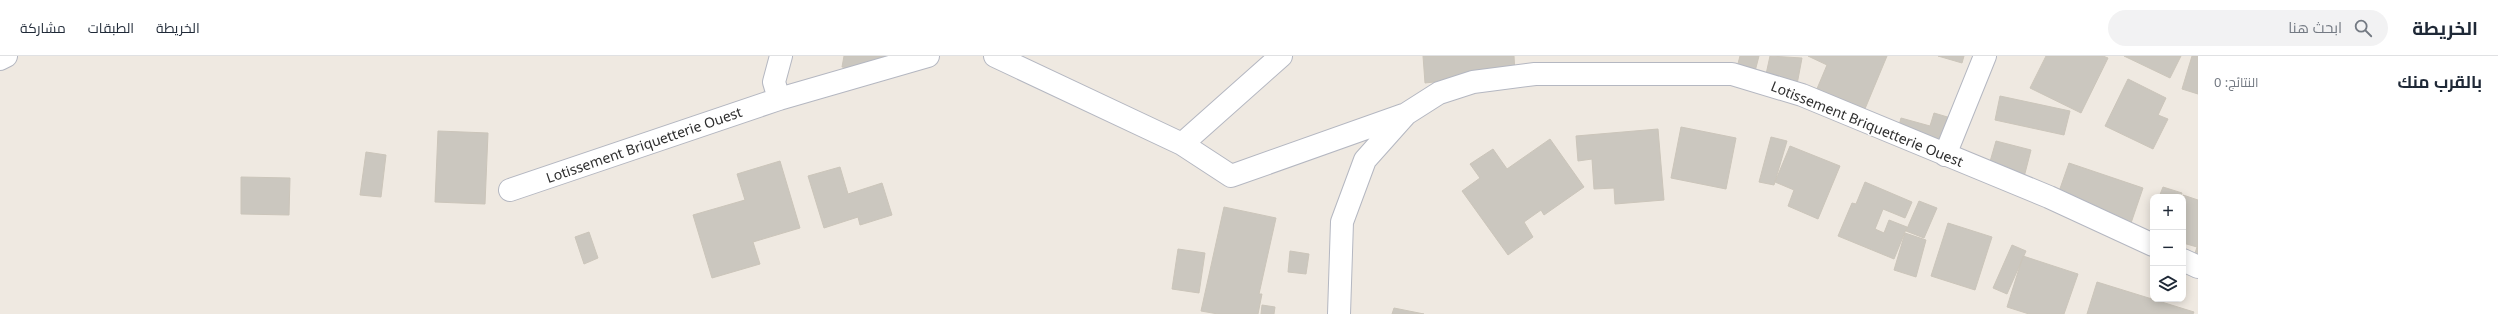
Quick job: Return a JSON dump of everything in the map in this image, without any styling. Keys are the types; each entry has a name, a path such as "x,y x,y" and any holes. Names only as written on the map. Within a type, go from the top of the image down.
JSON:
{"street":[{"path":"0,59 6,56"},
{"path":"779,99 774,82 781,56"},
{"name":"Lotissement Briquetterie Ouest","path":"510,190 779,99 928,56"},
{"name":"Lotissement Briquetterie Ouest","path":"995,56 1182,144 1232,176 1406,114 1439,93 1473,82 1535,74 1732,74 1802,95 2049,197 2150,244"},
{"path":"1182,144 1281,56"},
{"path":"1945,155 1985,56"},
{"name":"Lotissement Briquetterie Ouest","path":"1339,314 1342,222 1365,160 1406,114"},
{"path":"2186,261 2198,267"}],"building":[{"path":"844,56 884,56 881,73 842,67"},
{"path":"1423,56 1514,56 1515,73 1425,83"},
{"path":"1740,56 1759,56 1753,79 1735,75"},
{"path":"1770,56 1802,58 1795,95 1763,88"},
{"path":"1808,56 1887,56 1862,116 1814,96 1827,65"},
{"path":"1938,56 1964,56 1962,63"},
{"path":"2046,56 2103,56 2108,58 2081,113 2030,88"},
{"path":"2124,56 2181,56 2170,78"},
{"path":"2192,56 2198,56 2198,94 2182,89"},
{"path":"2128,79 2166,98 2158,115 2168,119 2153,149 2105,126"},
{"path":"2000,96 2070,111 2064,135 1995,120"},
{"path":"1934,113 1961,121 1950,159 1894,144 1901,118 1930,126"},
{"path":"1681,127 1736,138 1726,189 1671,178"},
{"path":"1658,129 1664,200 1615,204 1614,188 1594,189 1592,159 1578,161 1576,136"},
{"path":"438,131 488,133 485,204 435,202"},
{"path":"1771,137 1787,141 1774,185 1759,182"},
{"path":"1550,139 1584,187 1544,215 1541,210 1524,222 1533,237 1508,255 1462,191 1480,178 1470,164 1493,149 1507,169"},
{"path":"1996,141 2031,150 2023,181 1987,172"},
{"path":"1790,146 1840,166 1818,219 1788,206 1794,190 1775,182"},
{"path":"366,152 386,155 381,197 360,195"},
{"path":"780,161 800,228 753,242 760,264 712,278 693,215 745,200 737,174"},
{"path":"2069,163 2143,188 2130,226 2056,200"},
{"path":"840,167 848,194 882,183 892,215 860,225 858,217 824,228 808,176"},
{"path":"241,177 290,178 289,215 241,214"},
{"path":"1865,182 1912,202 1905,218 1883,209 1875,229 1884,233 1889,220 1907,227 1894,259 1838,236 1852,203 1856,204"},
{"path":"2163,187 2182,193 2182,194 2160,194"},
{"path":"2186,196 2198,200 2198,265 2192,263 2197,247 2186,244"},
{"path":"1919,201 1937,208 1924,238 1906,231"},
{"path":"1224,207 1276,218 1259,294 1262,294 1258,314 1218,314 1201,311"},
{"path":"1948,223 1992,237 1975,290 1931,276"},
{"path":"589,232 598,258 584,264 575,237"},
{"path":"1905,233 1926,240 1916,277 1894,270"},
{"path":"2012,245 2026,251 2007,294 1993,288"},
{"path":"1178,249 1205,253 1199,293 1172,289"},
{"path":"1290,251 1309,254 1306,274 1288,272"},
{"path":"2023,256 2078,274 2064,314 2029,314 2007,307"},
{"path":"2097,282 2150,298 2150,302 2162,302 2194,312 2193,314 2087,314"},
{"path":"1262,305 1275,307 1274,314 1261,314"},
{"path":"1394,308 1424,314 1392,314"}]}
